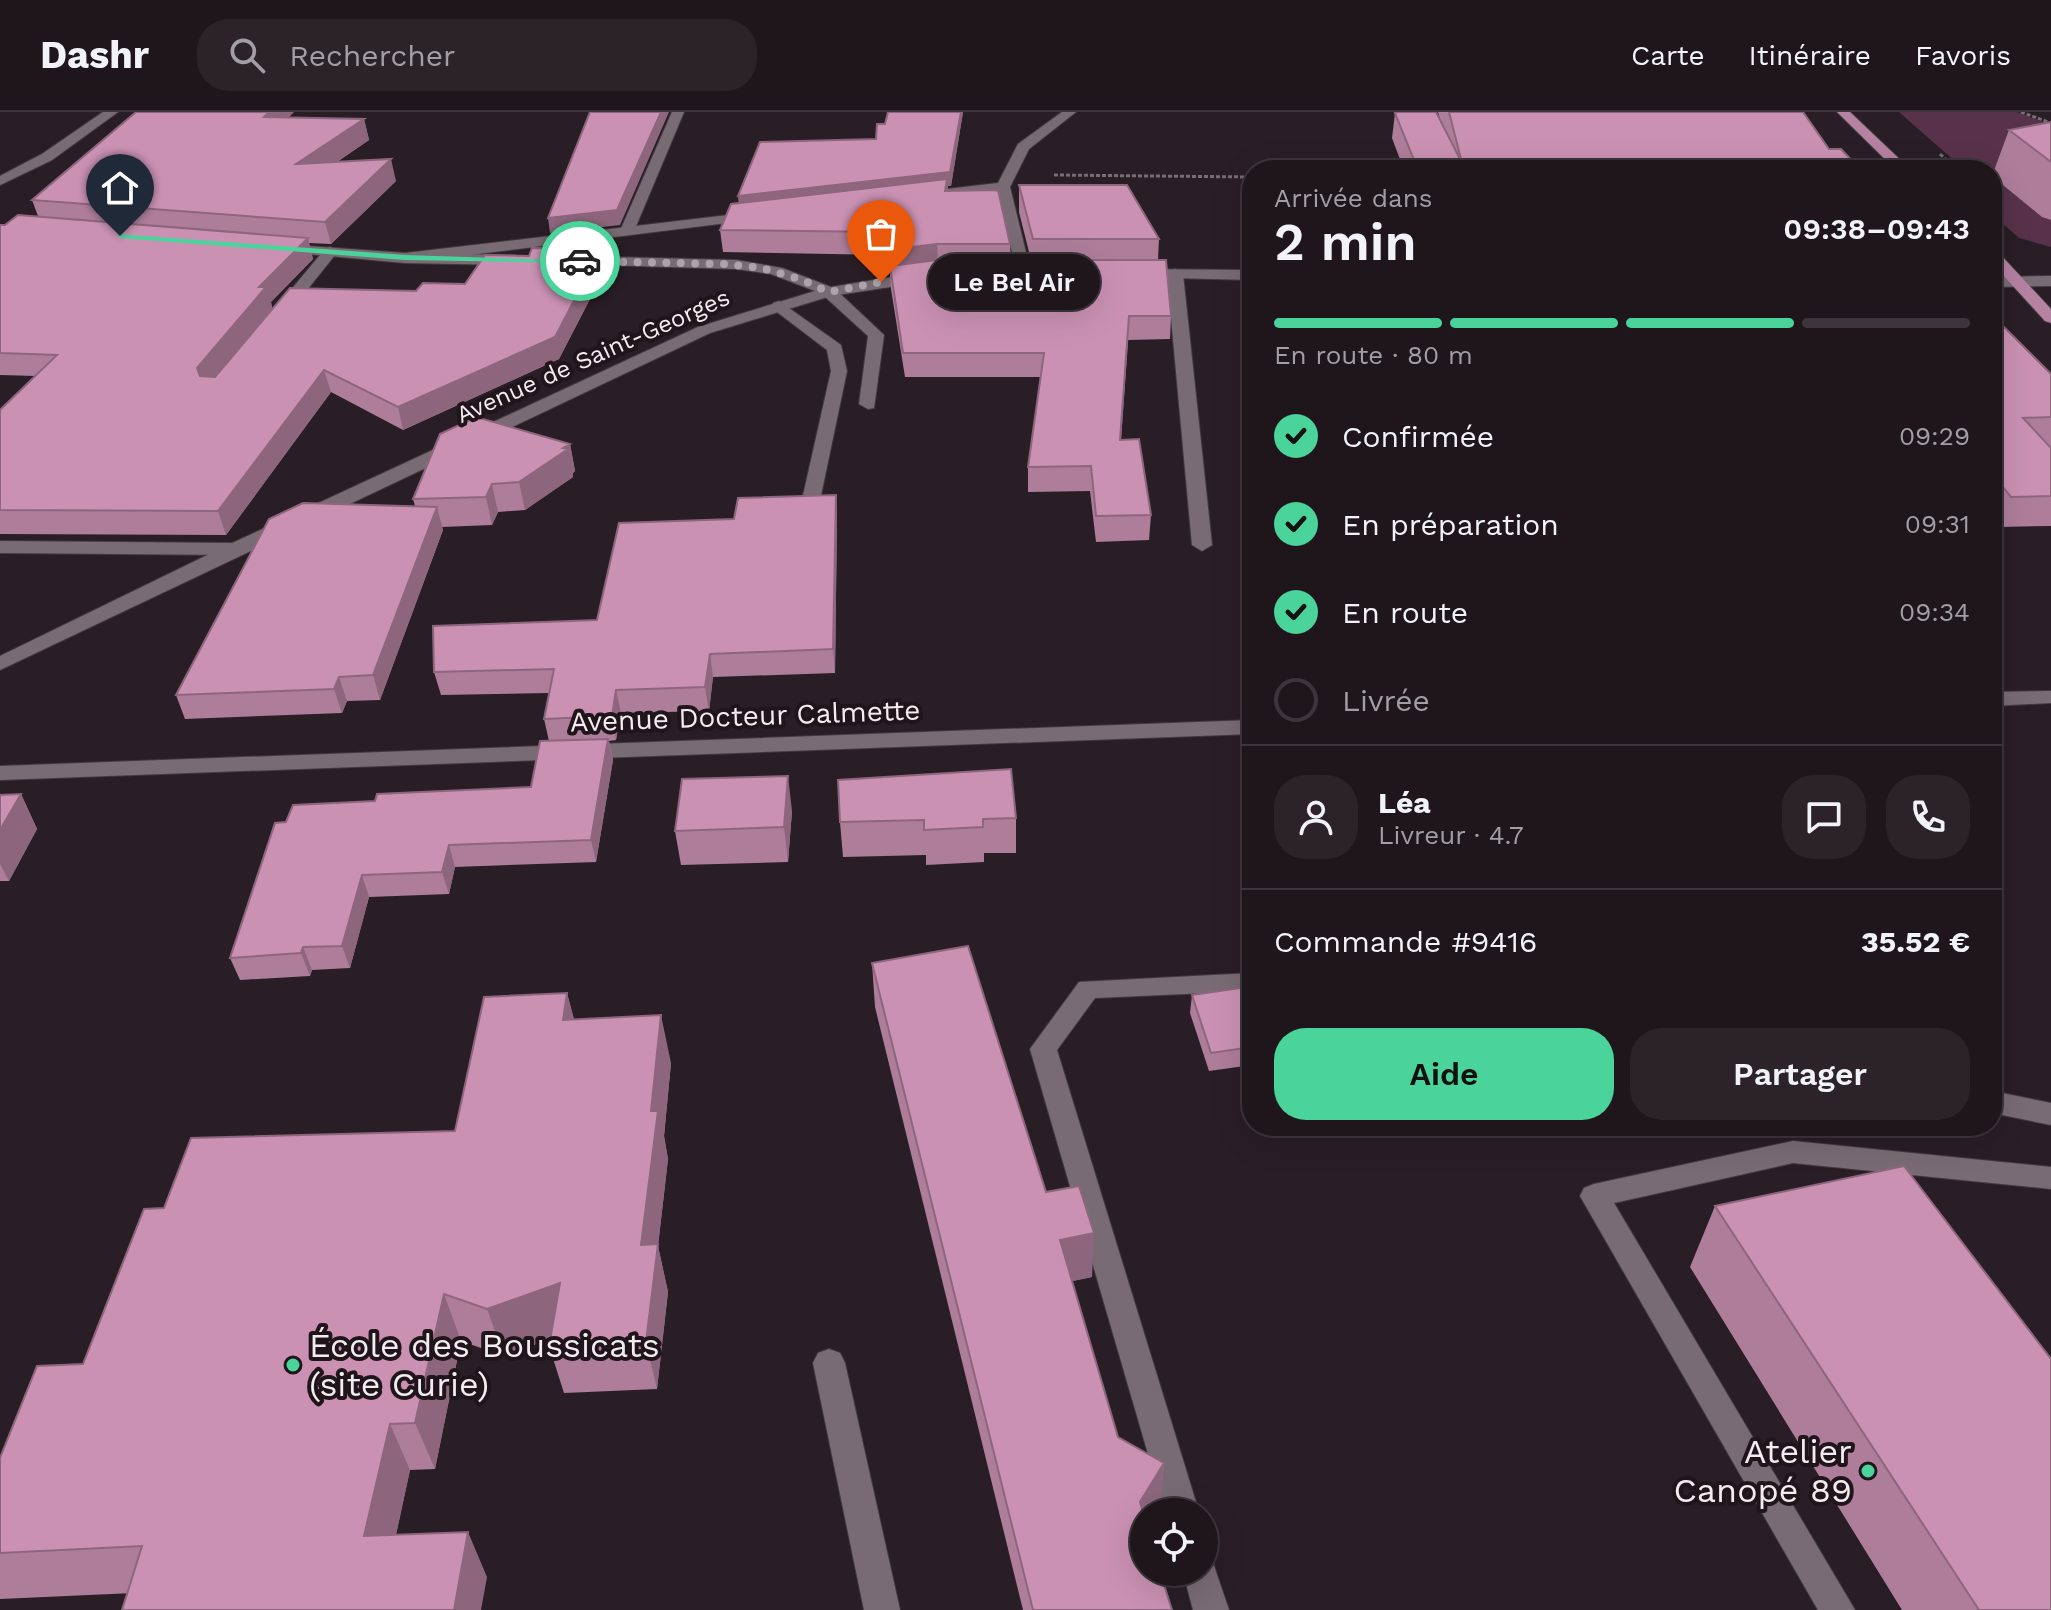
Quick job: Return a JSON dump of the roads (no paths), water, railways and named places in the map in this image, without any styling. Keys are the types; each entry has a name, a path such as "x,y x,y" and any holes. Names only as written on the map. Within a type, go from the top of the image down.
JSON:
{"main road":[{"path":"1843,112 1893,160"},
{"path":"2002,264 2051,318"}],"street":[{"path":"0,181 47,157 112,112"},
{"path":"627,231 678,112"},
{"path":"1022,273 1006,181 1023,147 1070,112"},
{"path":"925,196 1006,181"},
{"path":"405,258 768,214"},
{"path":"267,247 405,258 724,264 761,268 800,279 829,292 876,335 868,404"},
{"path":"273,322 330,252"},
{"path":"1116,274 1242,275"},
{"path":"1175,274 1202,545"},
{"name":"Avenue de Saint-Georges","path":"0,664 235,549 704,330 829,292 938,275"},
{"path":"2002,282 2051,281"},
{"path":"779,306 835,348 839,371 811,500"},
{"path":"0,547 235,549"},
{"path":"2002,699 2051,697"},
{"name":"Avenue Docteur Calmette","path":"0,773 1242,727"},
{"path":"1178,1498 1043,1049 1088,989 1242,982"},
{"path":"2002,1104 2051,1114"},
{"path":"1837,1610 1594,1196 1793,1152 2051,1178"},
{"path":"829,1363 882,1610"},
{"path":"1204,1586 1211,1610"}],"place":[{"name":"Le Bel Air","path":"881,282"},
{"name":"École des Boussicats (site Curie)","path":"293,1365"},
{"name":"Atelier Canopé 89","path":"1868,1471"}]}
